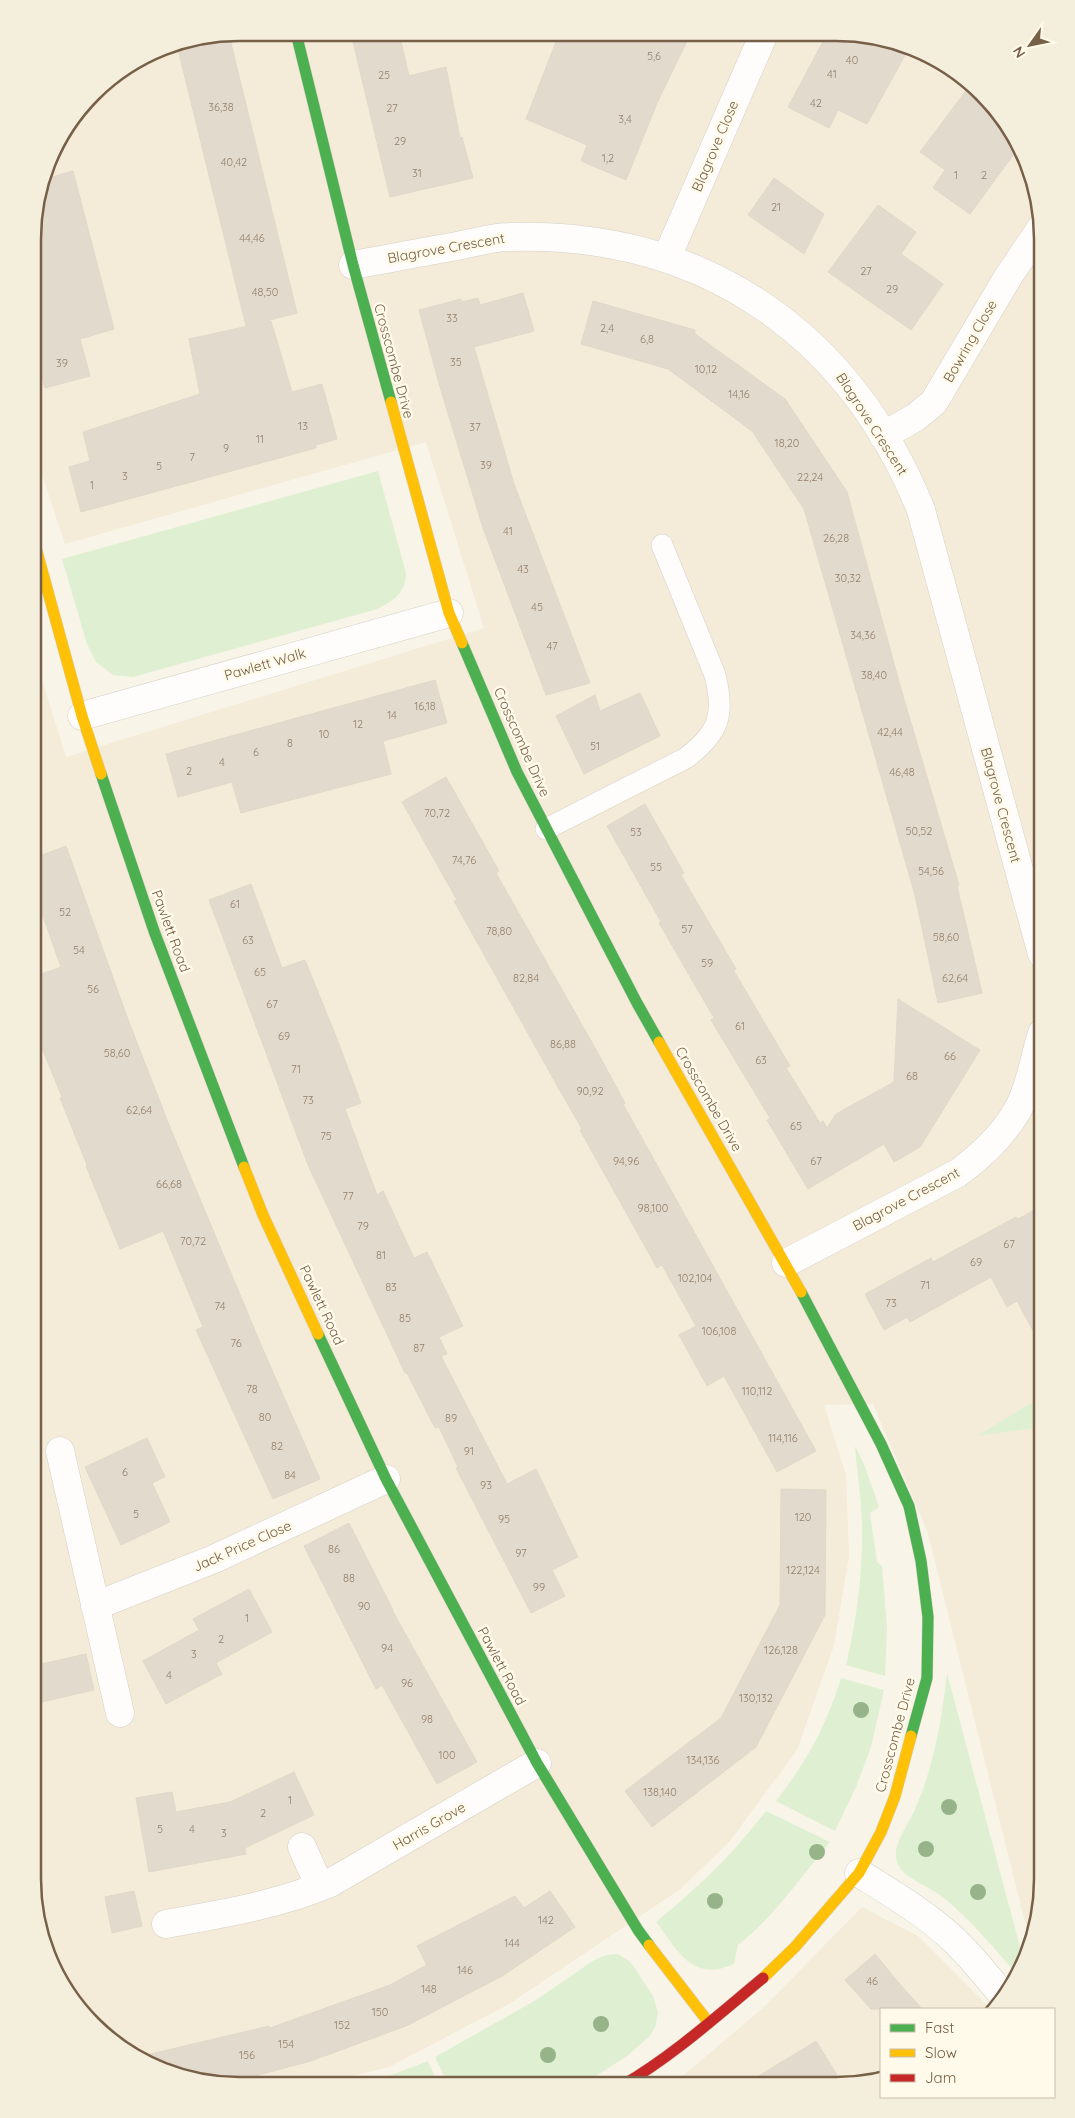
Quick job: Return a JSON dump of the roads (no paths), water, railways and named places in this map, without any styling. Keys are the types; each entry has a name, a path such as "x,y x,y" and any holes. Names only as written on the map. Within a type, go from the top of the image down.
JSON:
{"street":[{"name":"Crosscombe Drive","path":"298,41 353,265 449,613 517,772 546,829 637,1003 786,1263 881,1444 909,1506 921,1561 928,1617 927,1678 895,1796 881,1832 858,1872 796,1948 769,1974 645,2077"},
{"name":"Blagrove Close","path":"667,257 761,41"},
{"name":"Blagrove Crescent","path":"353,265 507,237 573,238 624,246 667,257 739,289 788,323 843,376 906,473 921,510 1034,925"},
{"name":"Bowring Close","path":"883,436 916,417 934,402 1008,277 1034,239"},
{"name":"Pawlett Road","path":"41,567 82,716 154,931 263,1215 386,1479 537,1763 638,1930 709,2023"},
{"name":"Pawlett Walk","path":"82,716 449,613"},
{"name":"Blagrove Crescent","path":"786,1263 958,1173 980,1157 999,1136 1017,1110 1029,1081 1034,1063"},
{"path":"60,1451 120,1713"},
{"name":"Jack Price Close","path":"95,1606 214,1559 386,1479"},
{"name":"Harris Grove","path":"166,1924 259,1907 320,1887 356,1869 537,1763"},
{"path":"302,1847 320,1887"},
{"path":"858,1872 932,1922 954,1940 999,1991"}],"lane":[{"path":"546,829 686,758 702,746 714,730 720,712 720,694 715,675 662,545"}]}
